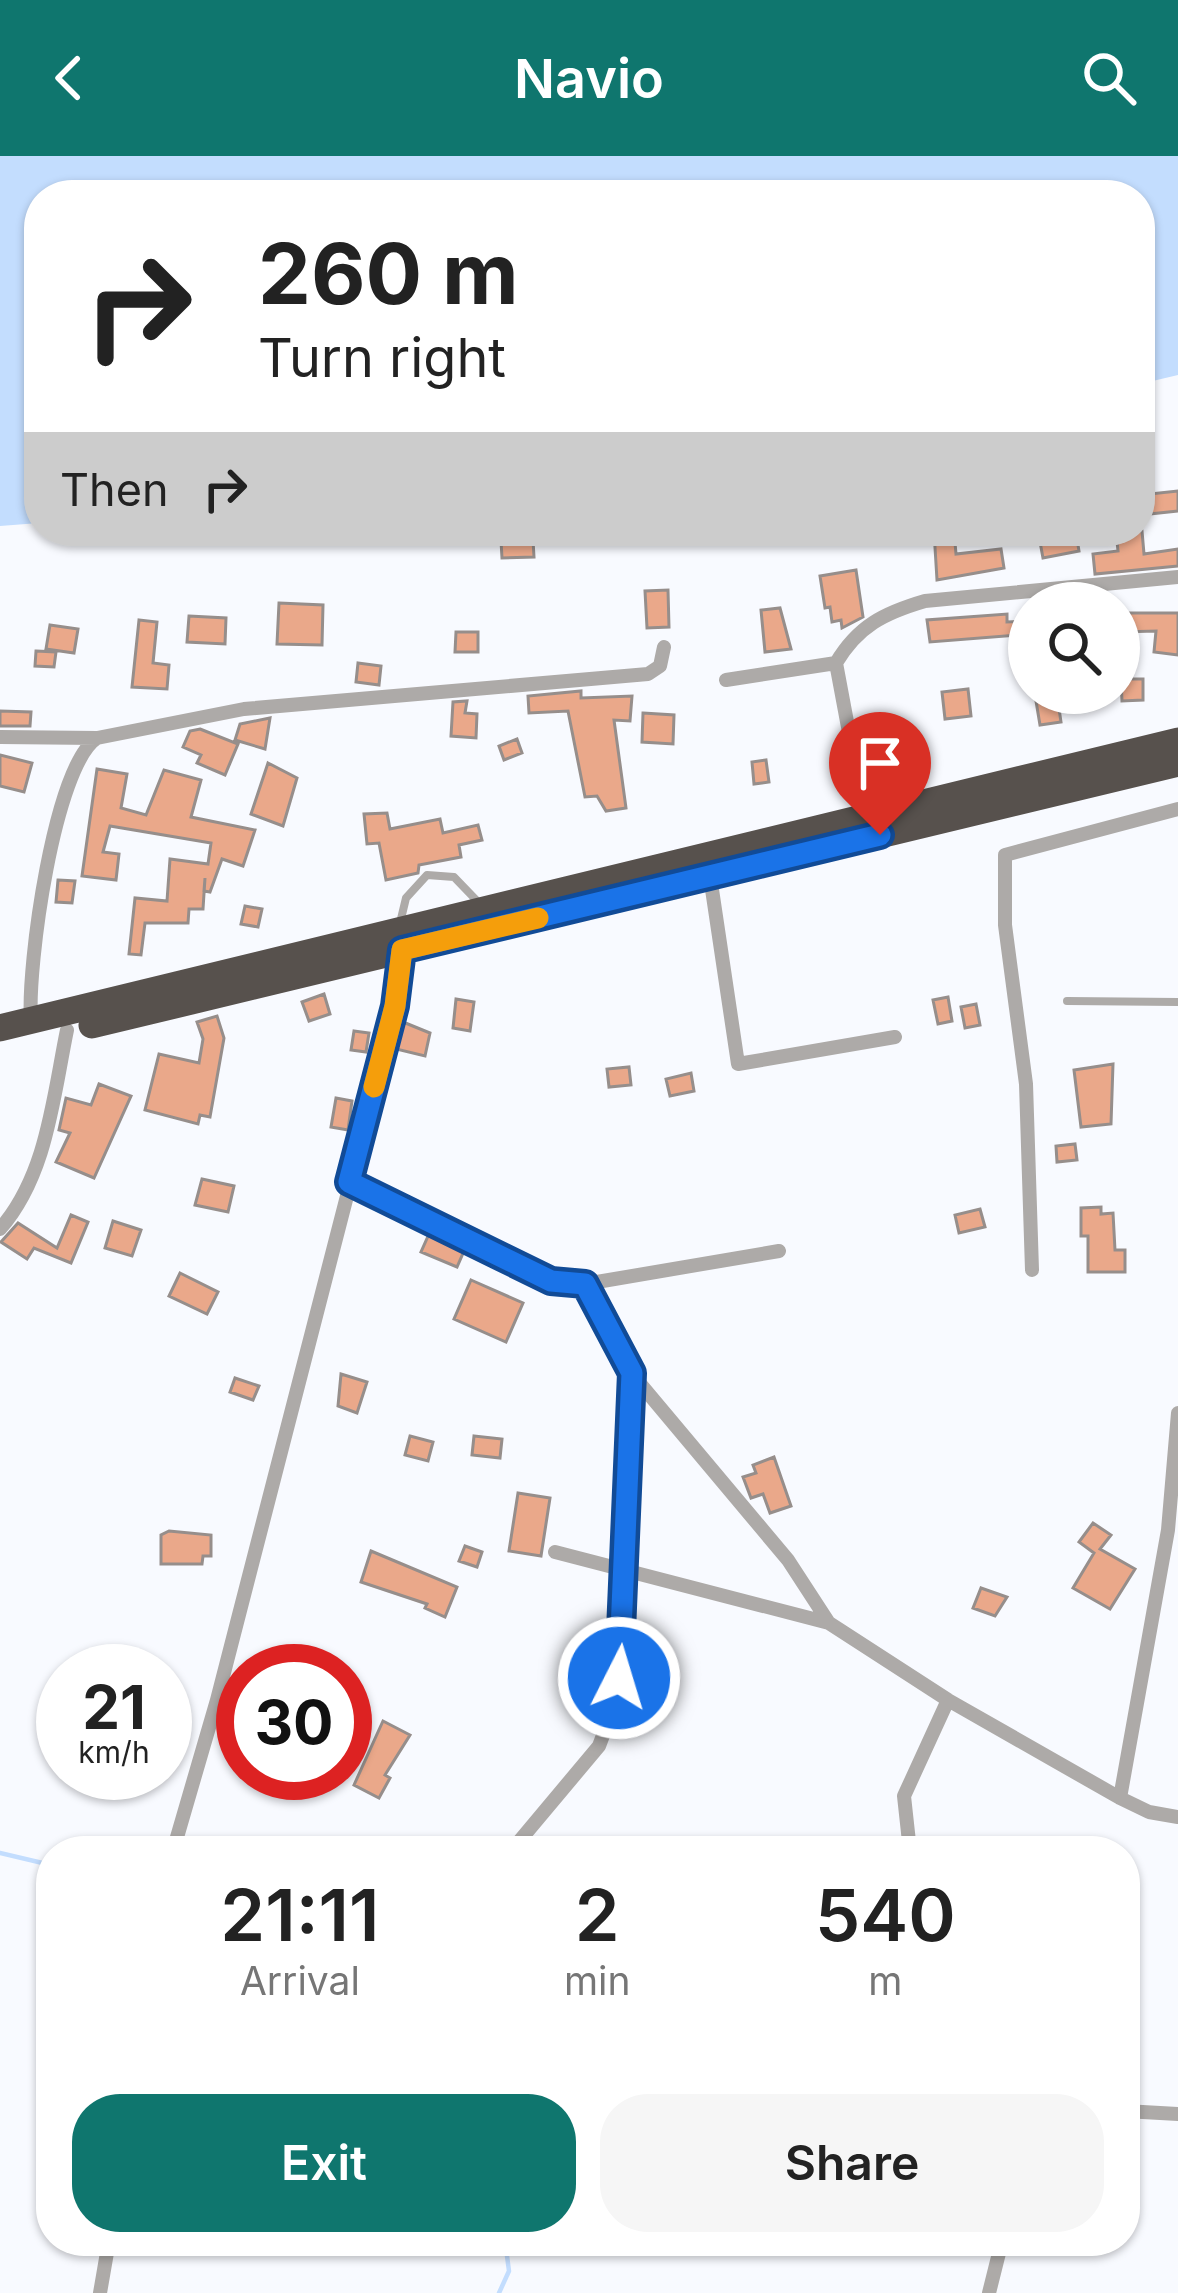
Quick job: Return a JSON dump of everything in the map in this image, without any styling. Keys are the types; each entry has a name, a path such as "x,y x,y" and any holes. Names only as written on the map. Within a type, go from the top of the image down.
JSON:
{"highway":[{"path":"0,1047 400,940 484,910 1178,741"},
{"path":"0,1028 710,876 1178,763"}],"street":[{"path":"865,818 836,663 853,634 891,611 925,602 1178,577"},
{"path":"0,737 97,738 244,709 648,674 660,666 664,647"},
{"path":"726,680 836,663"},
{"path":"31,1020 28,986 60,797 82,748 97,738"},
{"path":"1032,1270 1026,1084 1004,925 1005,855 1178,808"},
{"path":"710,876 739,1064 895,1037"},
{"path":"176,1836 217,1700 395,1006 400,940"},
{"path":"0,1228 15,1212 41,1156 68,1030"},
{"path":"349,1182 551,1281 585,1284 779,1251"},
{"path":"585,1284 632,1373 788,1560 829,1623"},
{"path":"523,1836 598,1746 617,1688 632,1373"},
{"path":"1120,1798 1173,1529 1178,1413"},
{"path":"555,1552 829,1623 948,1700 1120,1798 1148,1812 1178,1817"},
{"path":"908,1836 904,1796 948,1700"},
{"path":"1140,2112 1178,2114"},
{"path":"100,2293 106,2256"},
{"path":"989,2293 998,2256"}],"lane":[{"path":"400,940 406,898 427,875 454,877 484,910"},
{"path":"1067,1001 1178,1001"}],"water":[{"path":"0,156 1178,156 1178,375 1155,380 1155,180 24,180 24,524 0,526"}],"building":[{"path":"1178,491 1178,511 1155,513 1155,493"},
{"path":"501,546 533,546 534,557 502,558"},
{"path":"935,546 955,546 956,554 1001,549 1004,568 937,580"},
{"path":"1041,546 1078,546 1079,551 1043,558"},
{"path":"1118,546 1143,546 1144,554 1178,549 1178,566 1095,574 1093,554 1118,551"},
{"path":"856,570 863,617 842,628 841,620 832,622 830,607 825,608 820,576"},
{"path":"668,590 669,627 647,628 645,591"},
{"path":"279,603 323,605 322,645 277,644"},
{"path":"780,608 791,649 765,652 761,610"},
{"path":"1140,613 1178,613 1178,655 1154,652 1156,631 1140,631"},
{"path":"1007,614 1008,636 930,642 927,620"},
{"path":"189,616 226,618 225,644 187,642"},
{"path":"139,620 157,622 153,663 169,665 167,689 132,687"},
{"path":"50,625 78,629 74,653 46,649"},
{"path":"456,632 478,632 478,652 455,652"},
{"path":"36,651 56,652 54,667 35,666"},
{"path":"358,663 381,666 379,685 356,682"},
{"path":"968,689 971,716 945,719 942,692"},
{"path":"581,691 581,698 632,696 630,721 614,720 626,808 606,811 597,796 585,797 568,711 529,713 528,696"},
{"path":"467,701 465,713 477,714 476,738 451,736 453,702"},
{"path":"0,711 31,712 30,726 0,726"},
{"path":"643,713 674,715 673,744 642,742"},
{"path":"1038,714 1060,714 1061,722 1040,725"},
{"path":"270,718 265,749 235,740 240,724"},
{"path":"200,729 238,744 225,775 197,763 201,755 183,747 190,731"},
{"path":"517,739 522,753 504,760 499,746"},
{"path":"0,755 32,763 24,792 0,786"},
{"path":"766,760 769,782 754,784 752,762"},
{"path":"268,763 297,778 283,826 251,814"},
{"path":"97,769 127,774 121,808 146,815 164,770 201,780 191,817 255,830 243,866 222,859 210,892 204,891 203,909 189,909 188,923 145,923 141,955 129,954 135,898 167,901 170,859 208,864 211,843 110,826 103,852 119,854 116,880 82,876"},
{"path":"387,813 390,829 440,819 443,833 478,825 482,840 459,845 461,857 419,865 418,873 386,880 379,843 367,844 364,814"},
{"path":"58,880 75,881 72,903 56,902"},
{"path":"245,906 262,909 258,927 241,924"},
{"path":"324,994 330,1014 309,1021 302,1002"},
{"path":"948,997 952,1021 938,1024 933,1000"},
{"path":"456,999 474,1002 470,1031 453,1028"},
{"path":"976,1004 980,1025 965,1028 961,1007"},
{"path":"217,1016 224,1038 210,1117 200,1115 198,1124 145,1110 159,1054 199,1063 203,1039 197,1022"},
{"path":"403,1022 430,1033 425,1056 396,1049"},
{"path":"354,1031 369,1033 366,1052 351,1050"},
{"path":"1113,1064 1111,1124 1081,1127 1074,1070"},
{"path":"629,1067 631,1085 609,1087 607,1069"},
{"path":"691,1073 694,1091 670,1096 666,1079"},
{"path":"99,1084 131,1096 94,1178 56,1162 70,1133 59,1130 66,1098 91,1105"},
{"path":"336,1098 352,1101 348,1130 331,1127"},
{"path":"1075,1144 1077,1160 1057,1162 1056,1146"},
{"path":"202,1179 234,1186 228,1212 195,1205"},
{"path":"1101,1207 1101,1214 1113,1213 1115,1250 1125,1250 1125,1272 1088,1272 1088,1236 1081,1236 1081,1208"},
{"path":"980,1209 985,1227 959,1233 955,1215"},
{"path":"71,1215 88,1222 71,1263 34,1248 27,1259 1,1242 18,1223 57,1248"},
{"path":"113,1221 141,1230 132,1256 105,1248"},
{"path":"429,1234 464,1251 457,1267 421,1252"},
{"path":"180,1273 218,1292 207,1314 169,1296"},
{"path":"471,1280 523,1303 506,1342 454,1319"},
{"path":"341,1374 367,1382 357,1413 338,1406"},
{"path":"235,1378 259,1386 253,1400 230,1392"},
{"path":"410,1436 433,1442 428,1461 405,1455"},
{"path":"474,1436 502,1439 500,1458 472,1455"},
{"path":"774,1457 791,1506 770,1513 763,1494 751,1498 743,1477 756,1473 753,1465"},
{"path":"518,1493 550,1498 541,1556 509,1551"},
{"path":"1093,1523 1111,1535 1100,1549 1135,1569 1110,1609 1073,1588 1094,1553 1079,1542"},
{"path":"169,1531 211,1535 211,1556 203,1556 202,1564 161,1564 161,1535"},
{"path":"465,1546 482,1552 477,1567 459,1561"},
{"path":"371,1551 457,1587 445,1617 425,1608 427,1604 361,1582"},
{"path":"981,1588 1007,1597 995,1616 973,1608"},
{"path":"383,1721 410,1735 385,1775 390,1778 379,1798 372,1794 372,1745"}],"waterway":[{"path":"0,1853 36,1861"},
{"path":"499,2293 509,2271 507,2256"}],"slow traffic":[{"path":"374,1087 395,1006 402,950 538,918"}],"route":[{"path":"619,1678 626,1570 625,1453 633,1407 632,1373 620,1344 585,1284 551,1281 349,1182 395,1006 402,950 880,835"}]}
